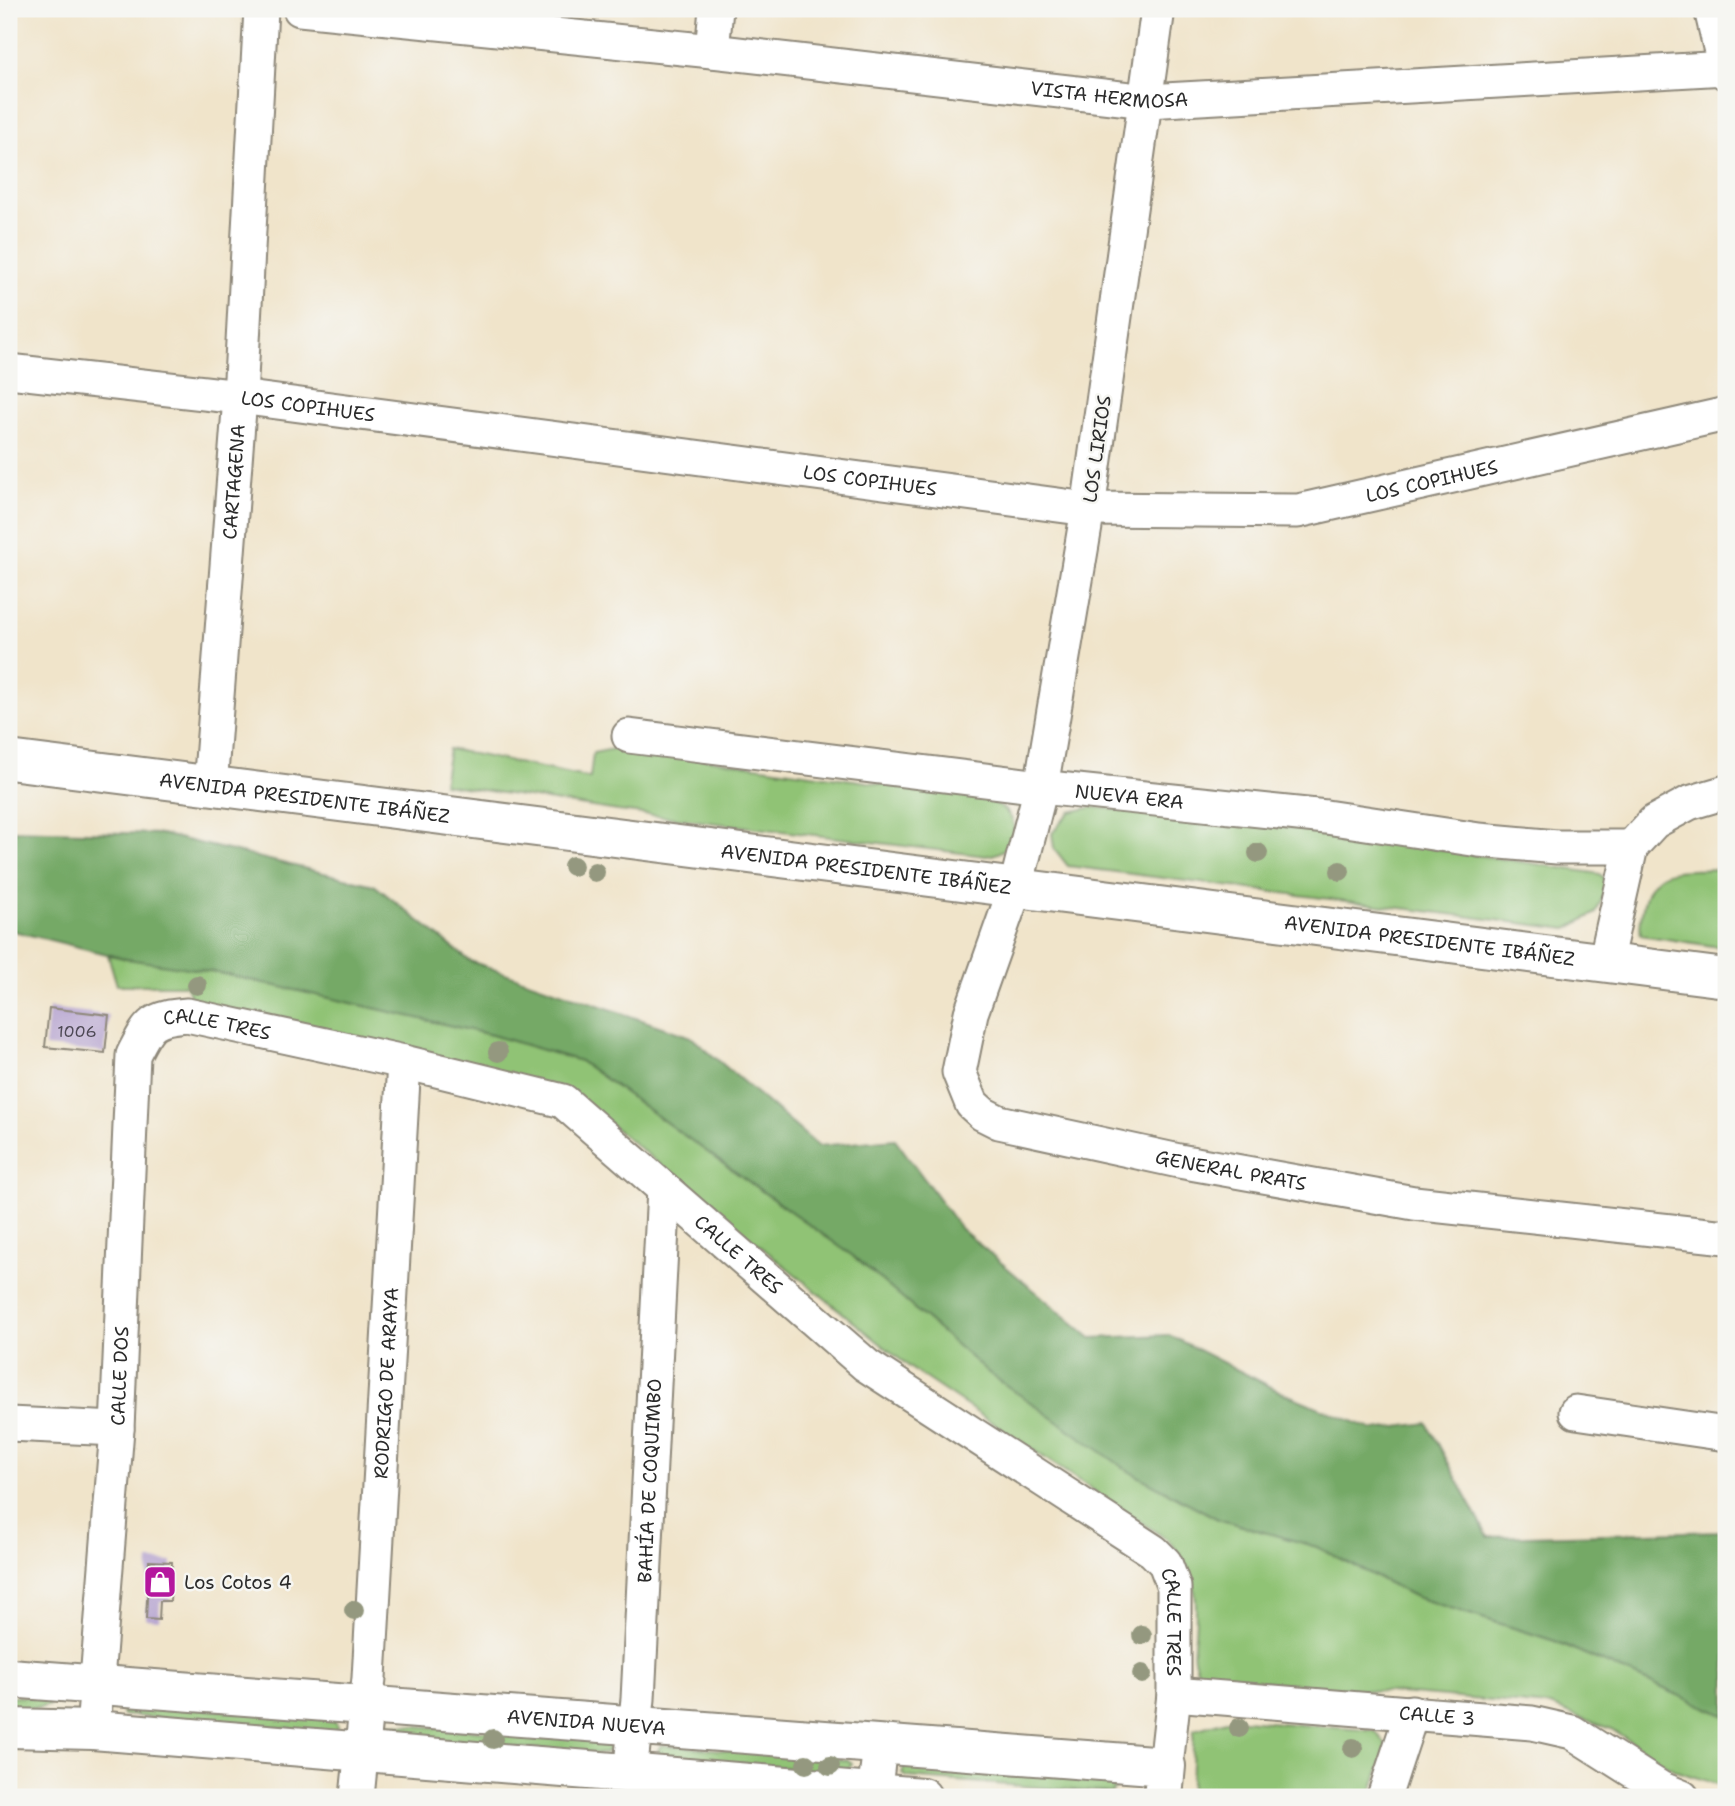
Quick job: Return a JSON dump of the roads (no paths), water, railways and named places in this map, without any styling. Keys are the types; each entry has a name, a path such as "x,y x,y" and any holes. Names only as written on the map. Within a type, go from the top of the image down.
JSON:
{"street":[{"name":"CARTAGENA","path":"210,787 240,397 261,9"},
{"name":"VISTA HERMOSA","path":"300,9 495,19 712,51 1147,101 1726,70"},
{"path":"712,51 716,9"},
{"name":"LOS LIRIOS","path":"1016,886 1041,787 1088,509 1158,9"},
{"path":"1712,9 1726,70"},
{"name":"LOS COPIHUES","path":"9,371 240,397 1088,509 1298,511 1726,414"},
{"name":"NUEVA ERA","path":"629,736 1041,787 1326,817 1479,840 1557,847 1631,847"},
{"name":"AVENIDA PRESIDENTE IBÁÑEZ","path":"9,760 1726,978"},
{"path":"1605,963 1631,847 1654,822 1689,803 1726,792"},
{"name":"GENERAL PRATS","path":"1016,886 971,1013 959,1072 972,1104 983,1114 999,1122 1179,1161 1413,1203 1726,1237"},
{"name":"CALLE TRES","path":"148,1025 168,1016 187,1015 404,1062 564,1101 866,1365 1138,1540 1166,1563 1174,1587 1174,1694 1164,1782"},
{"name":"CALLE DOS","path":"93,1730 117,1429 133,1055 148,1025"},
{"name":"RODRIGO DE ARAYA","path":"357,1797 366,1705 404,1062"},
{"name":"BAHÍA DE COQUIMBO","path":"630,1774 635,1725 664,1189"},
{"path":"1576,1412 1726,1434"},
{"path":"9,1424 117,1429"},
{"name":"AVENIDA NUEVA","path":"9,1678 880,1745 1164,1782"},
{"name":"CALLE 3","path":"1174,1694 1532,1723 1572,1732 1660,1788 1682,1797"},
{"path":"1384,1797 1412,1712"},
{"path":"9,1728 93,1730 922,1797"},
{"path":"874,1795 880,1745"}],"place":[{"name":"Los Cotos 4","path":"160,1582"}]}
